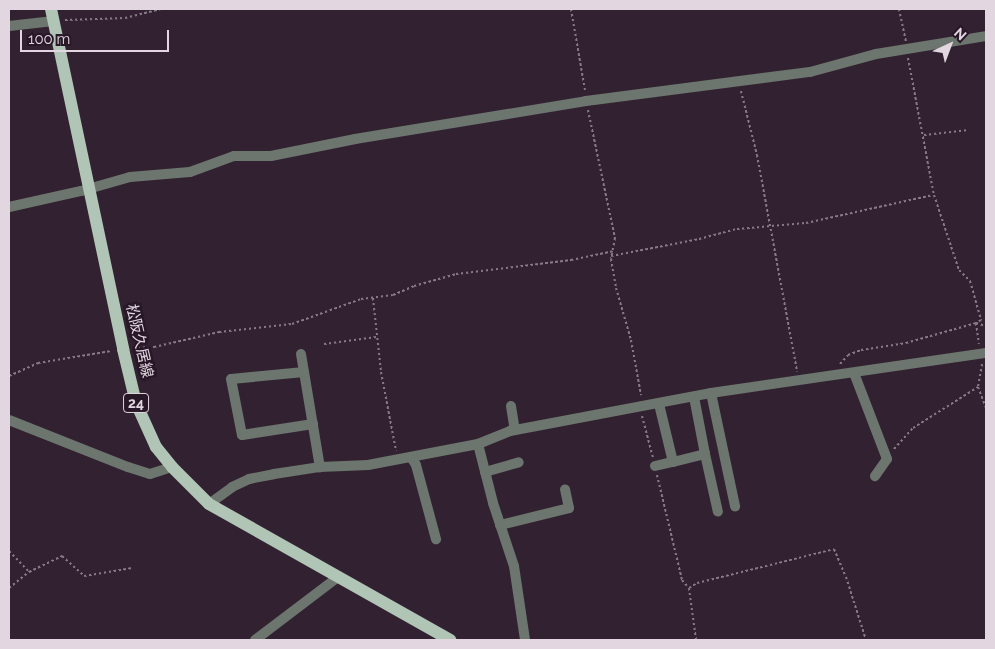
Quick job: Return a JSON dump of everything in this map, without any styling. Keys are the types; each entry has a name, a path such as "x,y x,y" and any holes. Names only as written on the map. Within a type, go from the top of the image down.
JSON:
{"main road":[{"name":"松阪久居線","path":"53,15 123,349 136,403 156,447 172,468 209,504 450,640"}],"street":[{"path":"9,26 53,15"},
{"path":"9,207 88,189 130,177 190,172 234,156 271,156 355,139 586,101 738,79 810,72 876,54 908,51 986,36"},
{"path":"209,504 232,487 249,479 320,467 368,465 398,460 478,444 514,430 711,393 983,353"},
{"path":"301,354 320,467"},
{"path":"304,372 231,379 242,435 313,424"},
{"path":"854,373 887,459 875,476"},
{"path":"711,393 735,506"},
{"path":"694,397 718,512"},
{"path":"659,404 673,462"},
{"path":"511,406 514,430"},
{"path":"9,420 142,472 150,474 172,468"},
{"path":"478,444 500,525 514,566 525,640"},
{"path":"655,466 706,454"},
{"path":"411,457 416,465 436,539"},
{"path":"485,472 519,462"},
{"path":"500,525 569,508 565,489"},
{"path":"254,640 338,577"}],"path":[{"path":"53,15 125,18 161,9"},
{"path":"571,9 586,101 615,238 612,256 616,288 631,340 644,407 641,411 682,580 689,588 696,640"},
{"path":"832,376 848,355 861,350 906,343 981,320 970,281 959,270 934,195 899,9"},
{"path":"738,79 772,226 798,380"},
{"path":"924,135 969,130"},
{"path":"612,256 699,239 737,229 806,223 934,195"},
{"path":"9,376 47,361 123,349 154,347 219,332 292,324 361,299 393,295 414,286 456,274 571,260 614,251"},
{"path":"373,298 377,337 398,460"},
{"path":"976,323 986,326"},
{"path":"976,323 983,353 978,387 986,408"},
{"path":"324,344 377,337"},
{"path":"887,459 913,428 978,387"},
{"path":"689,588 697,582 834,549 846,577 866,640"},
{"path":"9,550 29,572"},
{"path":"9,588 29,572 62,556 84,576 132,568"}]}
